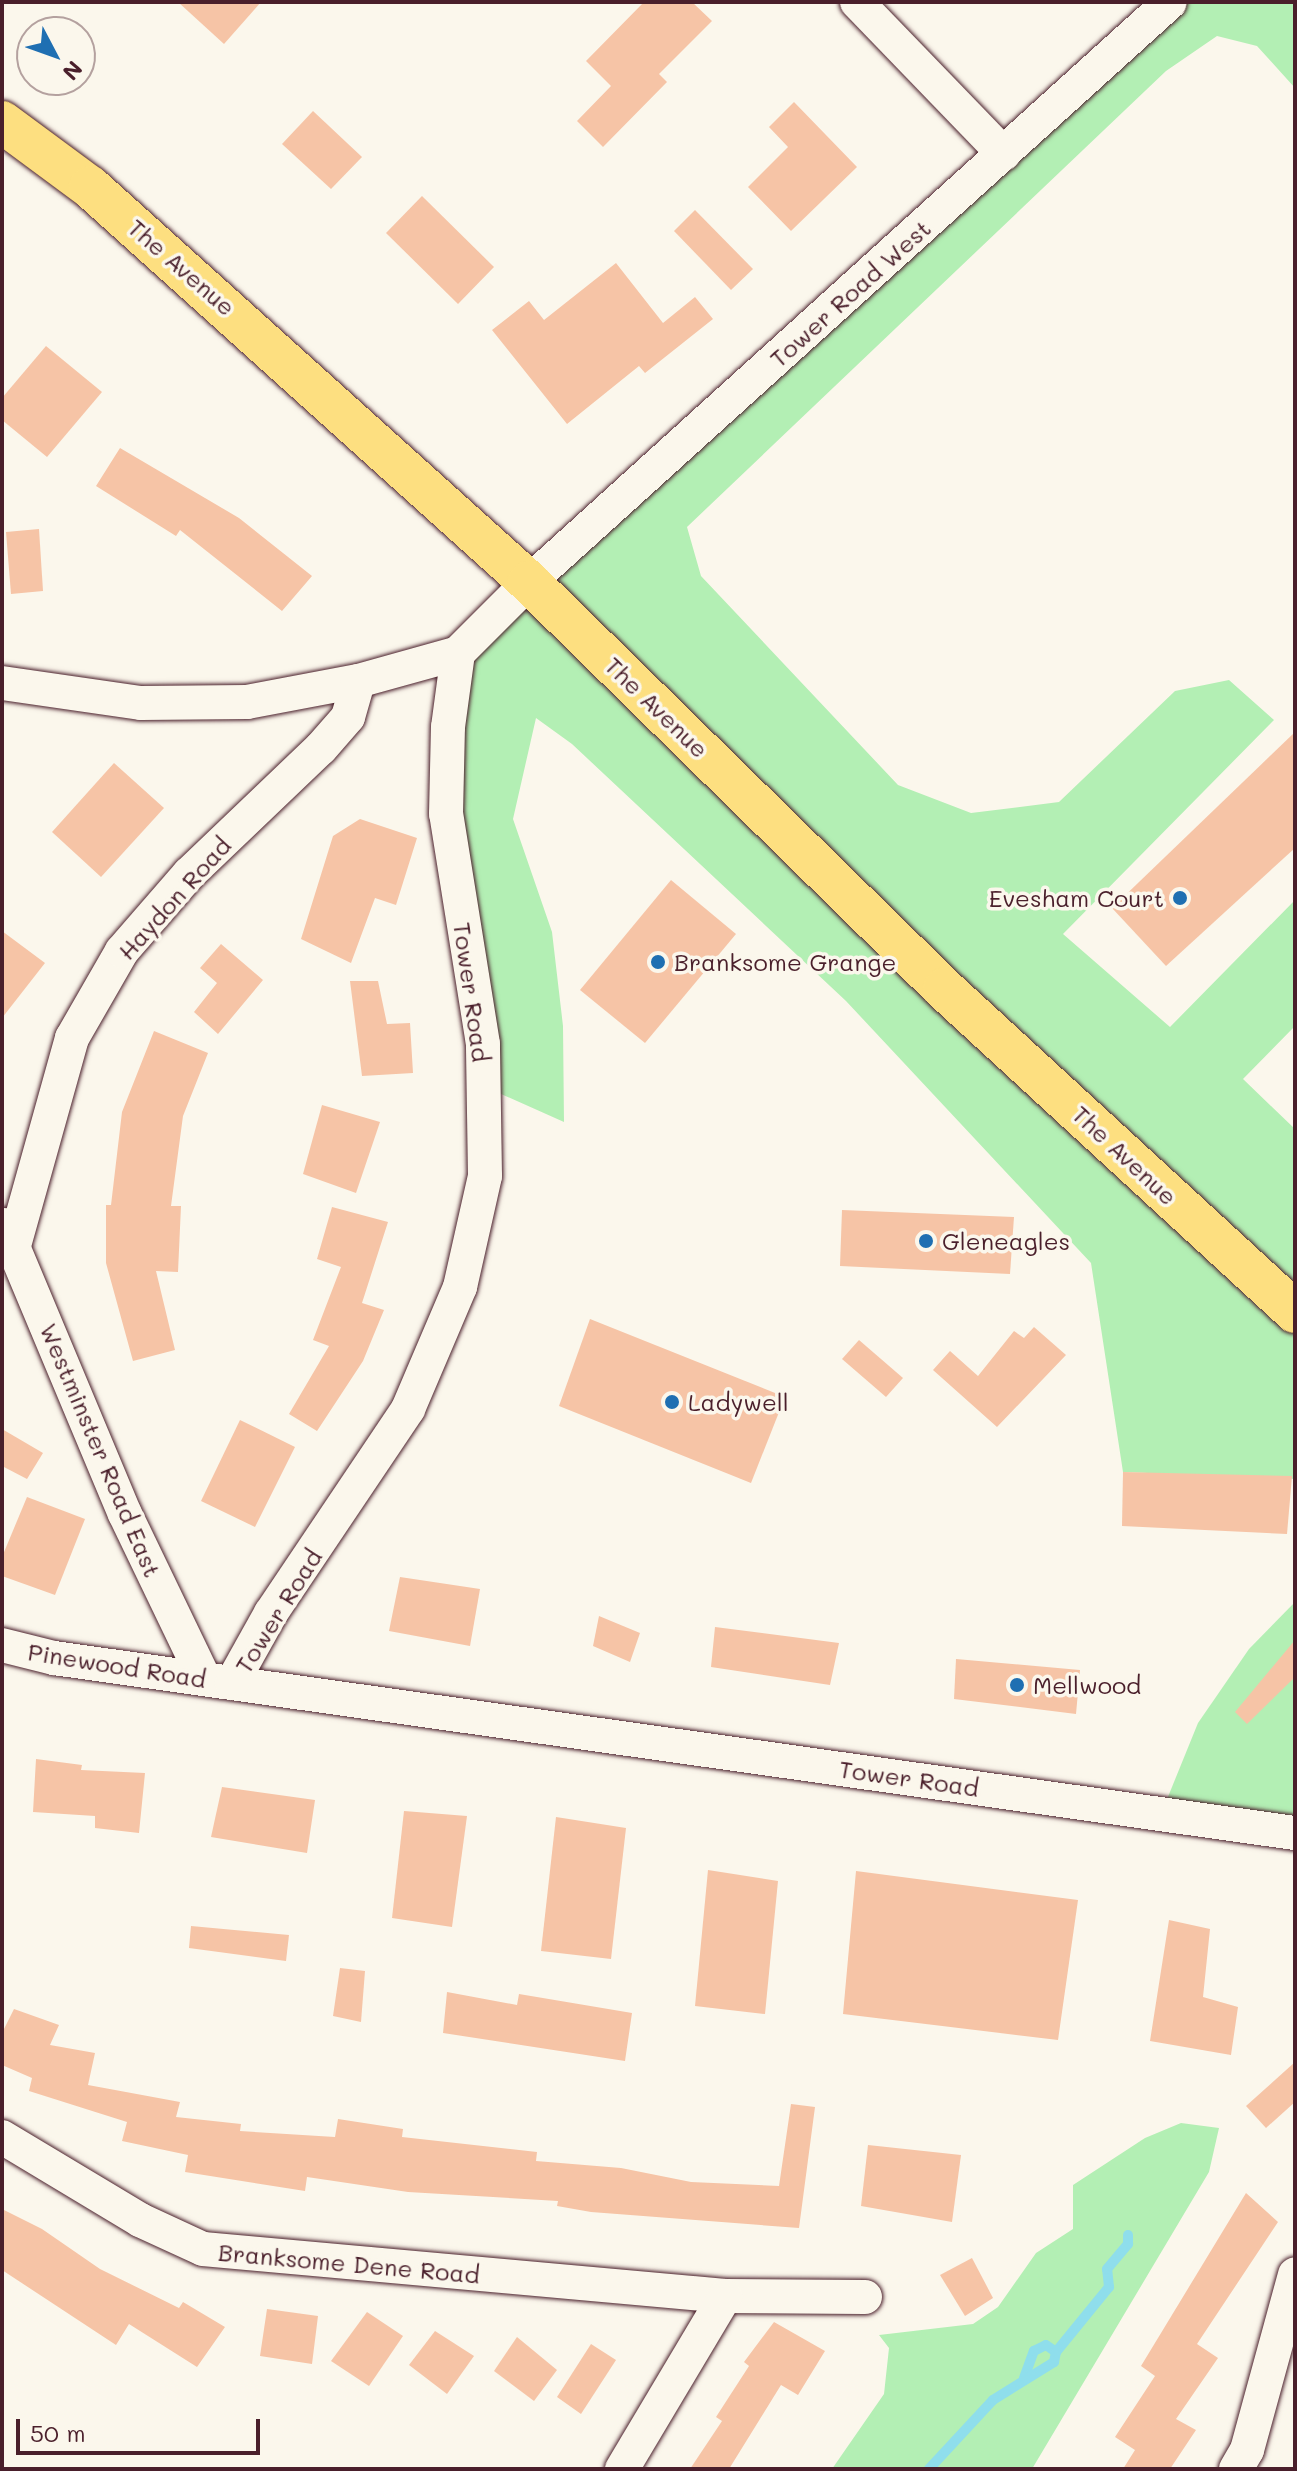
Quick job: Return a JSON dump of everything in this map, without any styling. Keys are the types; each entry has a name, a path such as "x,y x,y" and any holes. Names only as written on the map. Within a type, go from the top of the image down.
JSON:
{"main road":[{"name":"The Avenue","path":"2,122 90,187 529,582 944,989 1295,1312"}],"street":[{"path":"857,2 1004,154"},
{"name":"Tower Road West","path":"529,582 1170,2"},
{"path":"2,683 141,703 247,702 358,681 458,653 529,582"},
{"name":"Tower Road","path":"458,653 448,727 446,814 483,1044 485,1176 464,1274 408,1409 271,1613 218,1681 1295,1833"},
{"name":"Haydon Road","path":"8,1231 72,1038 122,951 189,874 330,738 348,717 358,681"},
{"name":"Westminster Road East","path":"8,1231 125,1514 218,1681"},
{"name":"Pinewood Road","path":"2,1645 54,1658 218,1681"},
{"name":"Branksome Dene Road","path":"2,2137 140,2220 203,2249 725,2296 865,2297"},
{"path":"1248,2463 1295,2274"},
{"path":"622,2469 725,2296"}],"green space":[{"path":"1170,2 1295,2 1295,88 1257,46 1217,36 1166,71 687,527 701,576 898,785 971,813 1059,802 1175,691 1229,680 1274,720 1063,934 1170,1027 1295,900 1295,1026 1243,1079 1295,1129 1295,1479 1123,1472 1091,1263 846,1001 572,744 536,718 513,819 552,932 563,1026 564,1122 483,1086 461,910 458,653"},
{"path":"1295,1602 1295,1833 1161,1814 1198,1723 1249,1649"},
{"path":"1181,2123 1219,2128 1209,2172 1032,2469 832,2469 884,2394 889,2348 879,2335 973,2324 998,2307 1036,2253 1073,2229 1073,2185 1145,2138"}],"building":[{"path":"178,2 261,2 224,44"},
{"path":"644,2 692,2 712,21 659,74 667,82 603,147 577,121 611,86 586,61"},
{"path":"794,102 857,167 791,231 748,187 788,147 769,127"},
{"path":"313,111 362,157 331,189 282,144"},
{"path":"422,196 494,267 458,304 386,233"},
{"path":"695,210 753,269 731,290 674,231"},
{"path":"616,263 663,323 695,297 713,319 645,373 639,366 567,424 492,330 529,301 544,320"},
{"path":"46,346 102,392 47,457 2,420 2,398"},
{"path":"120,448 239,518 312,576 282,611 180,530 176,536 96,486"},
{"path":"39,529 43,591 11,594 6,532"},
{"path":"1295,732 1295,848 1166,966 1112,908"},
{"path":"114,763 164,808 101,877 52,832"},
{"path":"360,819 417,838 396,905 375,898 351,963 301,939 333,836"},
{"name":"Branksome Grange","path":"671,880 736,934 645,1043 580,990"},
{"path":"2,931 45,963 2,1018"},
{"path":"221,944 263,980 218,1034 194,1012 217,983 200,968"},
{"path":"350,981 378,981 387,1024 410,1023 413,1073 362,1076"},
{"path":"154,1031 208,1053 183,1116 171,1206 181,1206 178,1272 156,1271 175,1350 133,1361 106,1263 106,1205 111,1205 122,1112"},
{"path":"322,1105 380,1122 356,1193 303,1174"},
{"path":"332,1207 388,1222 362,1303 384,1310 363,1361 317,1431 289,1414 329,1346 313,1340 341,1267 317,1259"},
{"name":"Gleneagles","path":"842,1210 1014,1217 1010,1274 840,1266"},
{"name":"Ladywell","path":"590,1319 785,1397 751,1483 559,1406"},
{"path":"1034,1327 1066,1355 997,1427 933,1370 950,1351 978,1376 1014,1331 1024,1338"},
{"path":"859,1340 903,1378 886,1397 842,1359"},
{"path":"240,1420 295,1447 255,1527 201,1501"},
{"path":"2,1429 43,1453 27,1479 2,1466"},
{"path":"1123,1472 1292,1476 1287,1534 1122,1526"},
{"path":"27,1497 85,1519 55,1595 2,1576 2,1557"},
{"path":"400,1577 480,1589 470,1646 389,1631"},
{"path":"599,1616 640,1633 630,1662 593,1646"},
{"path":"715,1627 839,1643 830,1685 711,1667"},
{"path":"1295,1640 1295,1677 1247,1724 1235,1712"},
{"name":"Mellwood","path":"956,1659 1080,1670 1076,1714 954,1699"},
{"path":"36,1759 82,1765 81,1770 145,1773 139,1833 95,1828 95,1816 33,1812"},
{"path":"222,1787 315,1800 307,1853 211,1837"},
{"path":"404,1811 467,1816 452,1927 392,1918"},
{"path":"556,1817 626,1828 611,1959 541,1951"},
{"path":"708,1870 778,1881 765,2014 695,2006"},
{"path":"856,1871 1078,1900 1058,2040 843,2014"},
{"path":"1169,1920 1210,1929 1203,1997 1238,2007 1231,2055 1150,2041"},
{"path":"191,1926 289,1935 286,1961 189,1948"},
{"path":"340,1968 365,1971 361,2022 333,2016"},
{"path":"447,1992 517,2005 519,1994 632,2013 625,2061 443,2033"},
{"path":"14,2009 59,2025 50,2045 95,2053 88,2085 180,2102 176,2117 241,2124 240,2131 335,2137 338,2119 403,2129 402,2137 537,2152 536,2161 621,2168 691,2182 779,2186 791,2104 815,2107 799,2228 591,2212 557,2206 558,2201 408,2192 307,2177 305,2191 185,2172 188,2155 122,2141 127,2122 29,2091 32,2078 2,2065 2,2033"},
{"path":"1295,2062 1295,2102 1266,2128 1246,2106"},
{"path":"868,2145 961,2155 952,2222 861,2206"},
{"path":"1246,2193 1278,2222 1197,2344 1218,2358 1176,2419 1196,2430 1170,2469 1123,2469 1135,2450 1115,2437 1155,2376 1141,2366"},
{"path":"2,2209 42,2229 100,2269 179,2308 183,2302 225,2327 197,2367 129,2324 116,2345 2,2270"},
{"path":"972,2258 993,2298 965,2316 940,2275"},
{"path":"267,2309 318,2316 312,2364 260,2356"},
{"path":"367,2312 403,2336 369,2386 331,2361"},
{"path":"774,2322 825,2351 798,2395 781,2385 729,2469 690,2469 722,2421 716,2417 749,2366 744,2362"},
{"path":"435,2331 474,2356 447,2394 409,2365"},
{"path":"517,2337 557,2370 534,2401 494,2371"},
{"path":"591,2344 616,2360 581,2414 557,2397"}],"waterway":[{"path":"929,2469 993,2400 1054,2362 1056,2352 1109,2287 1107,2269 1128,2244 1128,2235"},
{"path":"1024,2378 1034,2351 1046,2345 1056,2352"}],"place":[{"name":"Evesham Court","path":"1180,898"},
{"name":"Branksome Grange","path":"658,962"},
{"name":"Gleneagles","path":"926,1241"},
{"name":"Ladywell","path":"672,1402"},
{"name":"Mellwood","path":"1017,1685"}]}
